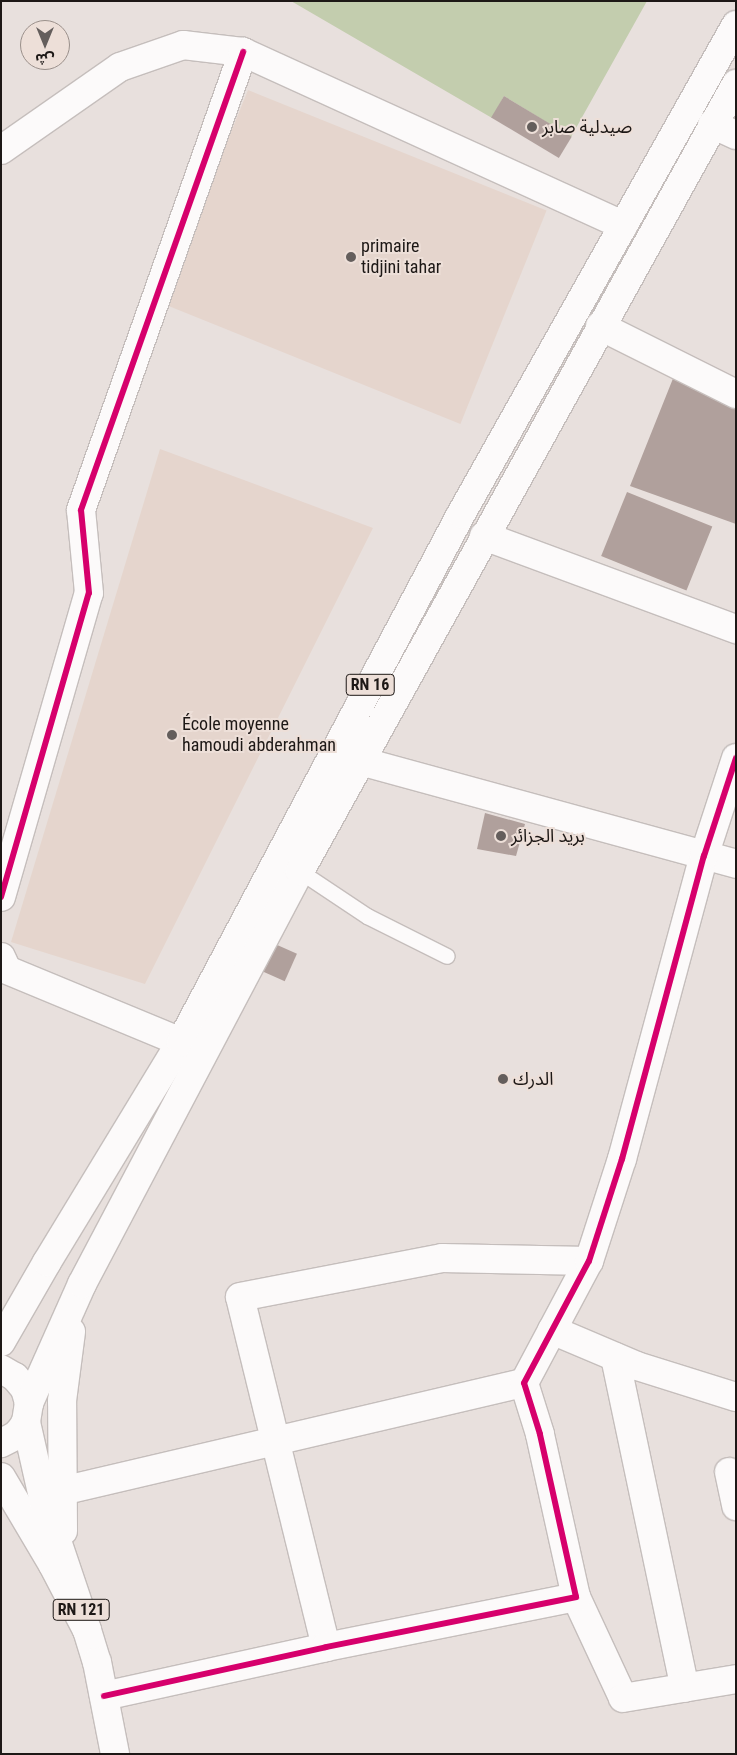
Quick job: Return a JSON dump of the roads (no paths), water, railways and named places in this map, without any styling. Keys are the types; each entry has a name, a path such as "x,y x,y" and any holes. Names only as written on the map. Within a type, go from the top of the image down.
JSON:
{"street":[{"name":"RN 16","path":"27,1412 82,1284 289,865 358,709 461,514 736,25"},
{"path":"1,150 120,66 184,45 243,52 623,225"},
{"path":"1,897 89,594 81,510 243,52"},
{"name":"RN 16","path":"1,1342 47,1262 289,865 360,761 600,326 724,130 736,84"},
{"path":"600,326 736,394"},
{"path":"484,536 736,629"},
{"path":"358,709 381,723"},
{"path":"736,758 704,856 622,1159 589,1261 524,1383 540,1434 576,1597 623,1698 736,1679"},
{"path":"360,761 736,864"},
{"path":"1,958 7,970 181,1042"},
{"path":"326,1647 240,1297 442,1258 589,1261"},
{"path":"64,1557 62,1401 65,1362 82,1284"},
{"path":"552,1330 637,1366 736,1396"},
{"path":"615,1357 685,1688"},
{"path":"1,1369 15,1377 25,1389 27,1412 14,1436 1,1443"},
{"path":"62,1491 524,1383"},
{"name":"RN 121","path":"27,1412 44,1502 88,1630 104,1696 115,1754"},
{"path":"729,1472 736,1506"},
{"name":"RN 121","path":"1,1477 88,1630"},
{"path":"1,1519 37,1538"},
{"path":"104,1696 326,1647 576,1597"}],"lane":[{"path":"289,865 366,916 447,956"}],"place":[{"name":"صيدلية صابر","path":"532,127"},
{"name":"primaire tidjini tahar","path":"351,257"},
{"name":"École moyenne hamoudi abderahman","path":"172,735"},
{"name":"بريد الجزائر","path":"501,836"},
{"name":"الدرك","path":"503,1079"}]}
